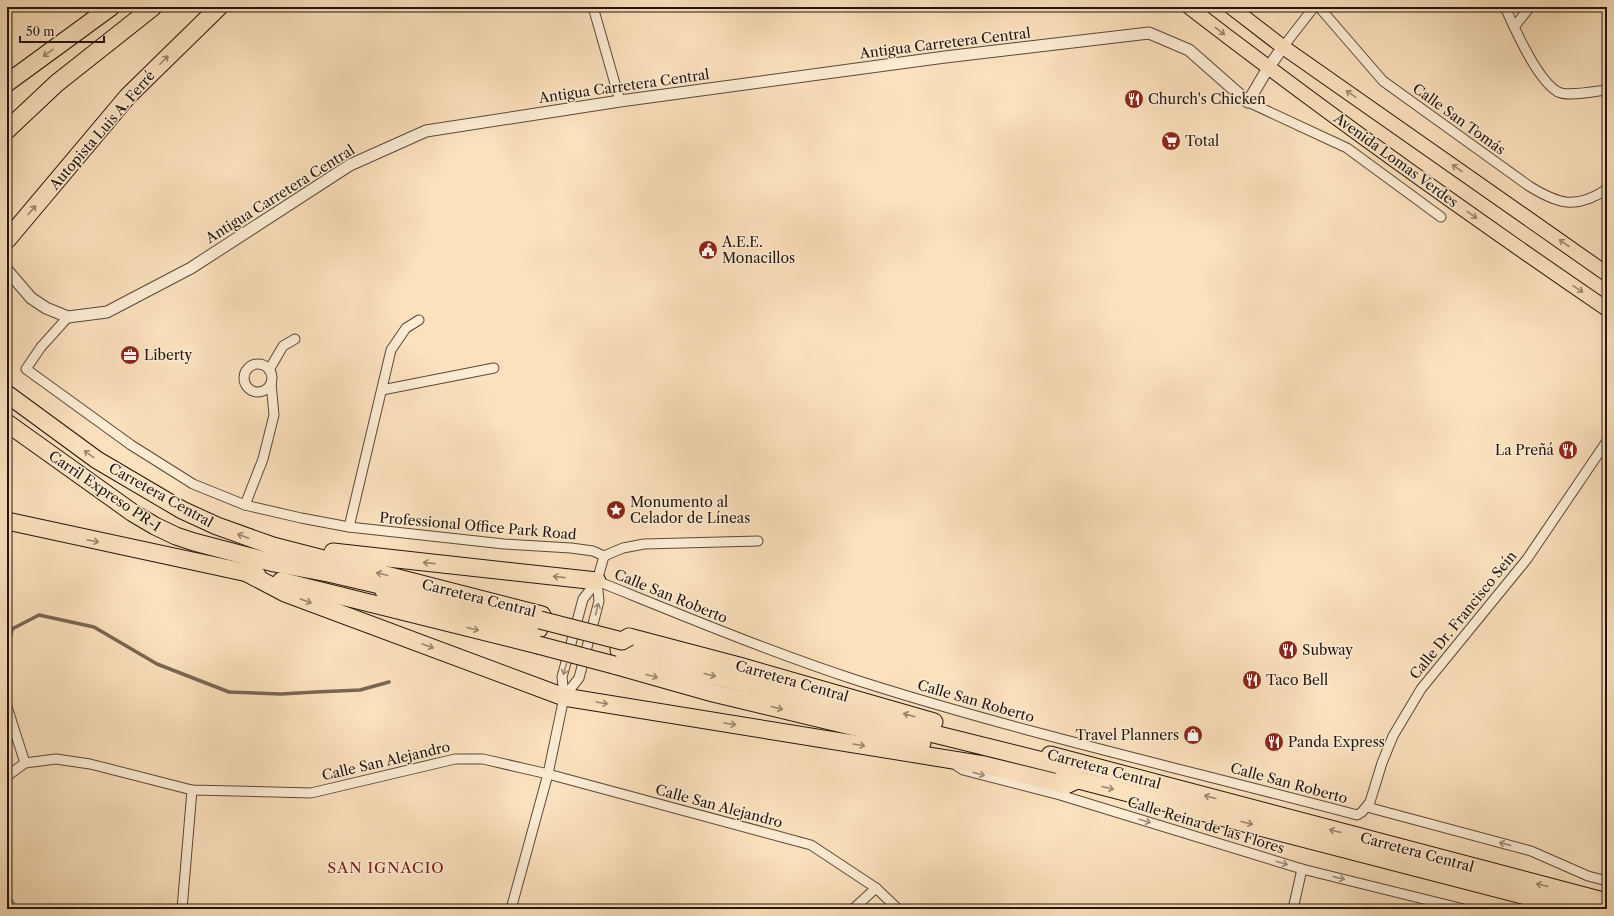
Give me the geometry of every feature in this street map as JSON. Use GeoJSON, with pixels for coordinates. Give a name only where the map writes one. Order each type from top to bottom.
{"type":"FeatureCollection","features":[{"type":"Feature","properties":{"kind":"highway"},"geometry":{"type":"LineString","coordinates":[[8,82],[112,7]]}},
{"type":"Feature","properties":{"kind":"highway"},"geometry":{"type":"LineString","coordinates":[[7,130],[57,83],[154,7]]}},
{"type":"Feature","properties":{"kind":"highway","name":"Autopista Luis A. Ferré"},"geometry":{"type":"LineString","coordinates":[[7,240],[128,96],[219,7]]}},
{"type":"Feature","properties":{"kind":"highway","name":"Carretera Central"},"geometry":{"type":"LineString","coordinates":[[7,394],[97,460],[182,510],[217,526],[272,546],[620,651],[713,693],[1077,780],[1576,909]]}},
{"type":"Feature","properties":{"kind":"highway","name":"Carril Expreso PR-1"},"geometry":{"type":"LineString","coordinates":[[7,423],[92,485],[154,526],[176,536],[274,563],[328,573],[540,627]]}},
{"type":"Feature","properties":{"kind":"highway","name":"Carretera Central"},"geometry":{"type":"LineString","coordinates":[[7,521],[55,533],[246,572],[540,627],[620,651],[747,668],[996,740],[1607,902]]}},
{"type":"Feature","properties":{"kind":"highway"},"geometry":{"type":"LineString","coordinates":[[7,531],[55,533]]}},
{"type":"Feature","properties":{"kind":"highway"},"geometry":{"type":"LineString","coordinates":[[272,546],[597,581]]}},
{"type":"Feature","properties":{"kind":"highway"},"geometry":{"type":"LineString","coordinates":[[246,572],[285,593],[564,697],[984,765],[1066,785],[1077,780]]}},
{"type":"Feature","properties":{"kind":"highway"},"geometry":{"type":"LineString","coordinates":[[1568,891],[1586,889],[1607,893]]}},
{"type":"Feature","properties":{"kind":"main road","name":"Avenida Lomas Verdes"},"geometry":{"type":"LineString","coordinates":[[1189,7],[1268,68],[1524,252],[1607,309]]}},
{"type":"Feature","properties":{"kind":"main road","name":"Avenida Lomas Verdes"},"geometry":{"type":"LineString","coordinates":[[1231,7],[1283,47],[1607,274]]}},
{"type":"Feature","properties":{"kind":"street"},"geometry":{"type":"LineString","coordinates":[[593,7],[620,101]]}},
{"type":"Feature","properties":{"kind":"street"},"geometry":{"type":"LineString","coordinates":[[1314,7],[1268,68],[1248,102],[1347,148],[1441,218]]}},
{"type":"Feature","properties":{"kind":"street","name":"Calle San Tomás"},"geometry":{"type":"LineString","coordinates":[[1319,7],[1383,81],[1528,186],[1545,196],[1564,203],[1582,201],[1596,197],[1607,189]]}},
{"type":"Feature","properties":{"kind":"street"},"geometry":{"type":"LineString","coordinates":[[1504,7],[1540,76],[1559,92],[1572,94],[1607,90]]}},
{"type":"Feature","properties":{"kind":"street"},"geometry":{"type":"LineString","coordinates":[[1514,27],[1530,7]]}},
{"type":"Feature","properties":{"kind":"street","name":"Antigua Carretera Central"},"geometry":{"type":"LineString","coordinates":[[7,270],[31,298],[46,308],[68,316],[107,312],[191,268],[350,165],[426,131],[620,101],[945,57],[1149,33],[1189,50],[1248,102]]}},
{"type":"Feature","properties":{"kind":"street","name":"Professional Office Park Road"},"geometry":{"type":"LineString","coordinates":[[68,316],[26,369],[131,445],[193,484],[245,505],[349,527],[504,544],[571,548],[593,551],[604,556]]}},
{"type":"Feature","properties":{"kind":"street"},"geometry":{"type":"LineString","coordinates":[[349,527],[391,350],[406,328],[419,320]]}},
{"type":"Feature","properties":{"kind":"street"},"geometry":{"type":"LineString","coordinates":[[269,370],[283,346],[295,339]]}},
{"type":"Feature","properties":{"kind":"street"},"geometry":{"type":"LineString","coordinates":[[245,505],[262,459],[274,415],[271,374],[269,370],[262,365],[253,365],[246,371],[244,380],[248,388],[257,392],[266,390],[271,382]]}},
{"type":"Feature","properties":{"kind":"street"},"geometry":{"type":"LineString","coordinates":[[382,390],[494,368]]}},
{"type":"Feature","properties":{"kind":"street","name":"Calle Dr. Francisco Seín"},"geometry":{"type":"LineString","coordinates":[[1367,807],[1393,736],[1421,689],[1527,559],[1607,441]]}},
{"type":"Feature","properties":{"kind":"street"},"geometry":{"type":"LineString","coordinates":[[604,556],[623,548],[644,544],[758,541]]}},
{"type":"Feature","properties":{"kind":"street","name":"Calle San Roberto"},"geometry":{"type":"LineString","coordinates":[[564,697],[578,678],[599,601],[597,581],[604,556]]}},
{"type":"Feature","properties":{"kind":"street","name":"Calle San Roberto"},"geometry":{"type":"LineString","coordinates":[[597,581],[737,638],[857,680],[922,700],[1014,727],[1357,815],[1367,807]]}},
{"type":"Feature","properties":{"kind":"street","name":"Calle San Roberto"},"geometry":{"type":"LineString","coordinates":[[511,909],[548,774],[564,697],[562,677],[583,599],[597,581]]}},
{"type":"Feature","properties":{"kind":"street"},"geometry":{"type":"LineString","coordinates":[[7,707],[25,763]]}},
{"type":"Feature","properties":{"kind":"street","name":"Calle San Alejandro"},"geometry":{"type":"LineString","coordinates":[[7,776],[25,763],[56,758],[90,764],[192,790],[311,793],[455,759],[483,759],[548,774],[811,845],[876,888],[898,909]]}},
{"type":"Feature","properties":{"kind":"street","name":"Calle Reina de las Flores"},"geometry":{"type":"LineString","coordinates":[[944,758],[963,770],[1060,795],[1302,869],[1464,909]]}},
{"type":"Feature","properties":{"kind":"street"},"geometry":{"type":"LineString","coordinates":[[182,909],[192,790]]}},
{"type":"Feature","properties":{"kind":"street"},"geometry":{"type":"LineString","coordinates":[[1367,807],[1531,851],[1588,876],[1607,881]]}},
{"type":"Feature","properties":{"kind":"street"},"geometry":{"type":"LineString","coordinates":[[1293,909],[1302,869]]}},
{"type":"Feature","properties":{"kind":"street"},"geometry":{"type":"LineString","coordinates":[[853,909],[876,888]]}},
{"type":"Feature","properties":{"kind":"street"},"geometry":{"type":"LineString","coordinates":[[7,901],[12,909]]}},
{"type":"Feature","properties":{"kind":"waterway"},"geometry":{"type":"LineString","coordinates":[[7,656],[12,629],[39,615],[94,627],[157,664],[229,692],[281,694],[360,690],[389,682]]}},
{"type":"Feature","properties":{"kind":"place","name":"Church's Chicken"},"geometry":{"type":"Point","coordinates":[1134,99]}},
{"type":"Feature","properties":{"kind":"place","name":"Total"},"geometry":{"type":"Point","coordinates":[1171,141]}},
{"type":"Feature","properties":{"kind":"place","name":"A.E.E. Monacillos"},"geometry":{"type":"Point","coordinates":[708,250]}},
{"type":"Feature","properties":{"kind":"place","name":"Liberty"},"geometry":{"type":"Point","coordinates":[130,355]}},
{"type":"Feature","properties":{"kind":"place","name":"La Preñá"},"geometry":{"type":"Point","coordinates":[1568,450]}},
{"type":"Feature","properties":{"kind":"place","name":"Monumento al Celador de Líneas"},"geometry":{"type":"Point","coordinates":[616,510]}},
{"type":"Feature","properties":{"kind":"place","name":"Subway"},"geometry":{"type":"Point","coordinates":[1288,650]}},
{"type":"Feature","properties":{"kind":"place","name":"Taco Bell"},"geometry":{"type":"Point","coordinates":[1252,680]}},
{"type":"Feature","properties":{"kind":"place","name":"Travel Planners"},"geometry":{"type":"Point","coordinates":[1193,735]}},
{"type":"Feature","properties":{"kind":"place","name":"Panda Express"},"geometry":{"type":"Point","coordinates":[1274,742]}},
{"type":"Feature","properties":{"kind":"district","name":"SAN IGNACIO"},"geometry":{"type":"Point","coordinates":[386,867]}}]}
